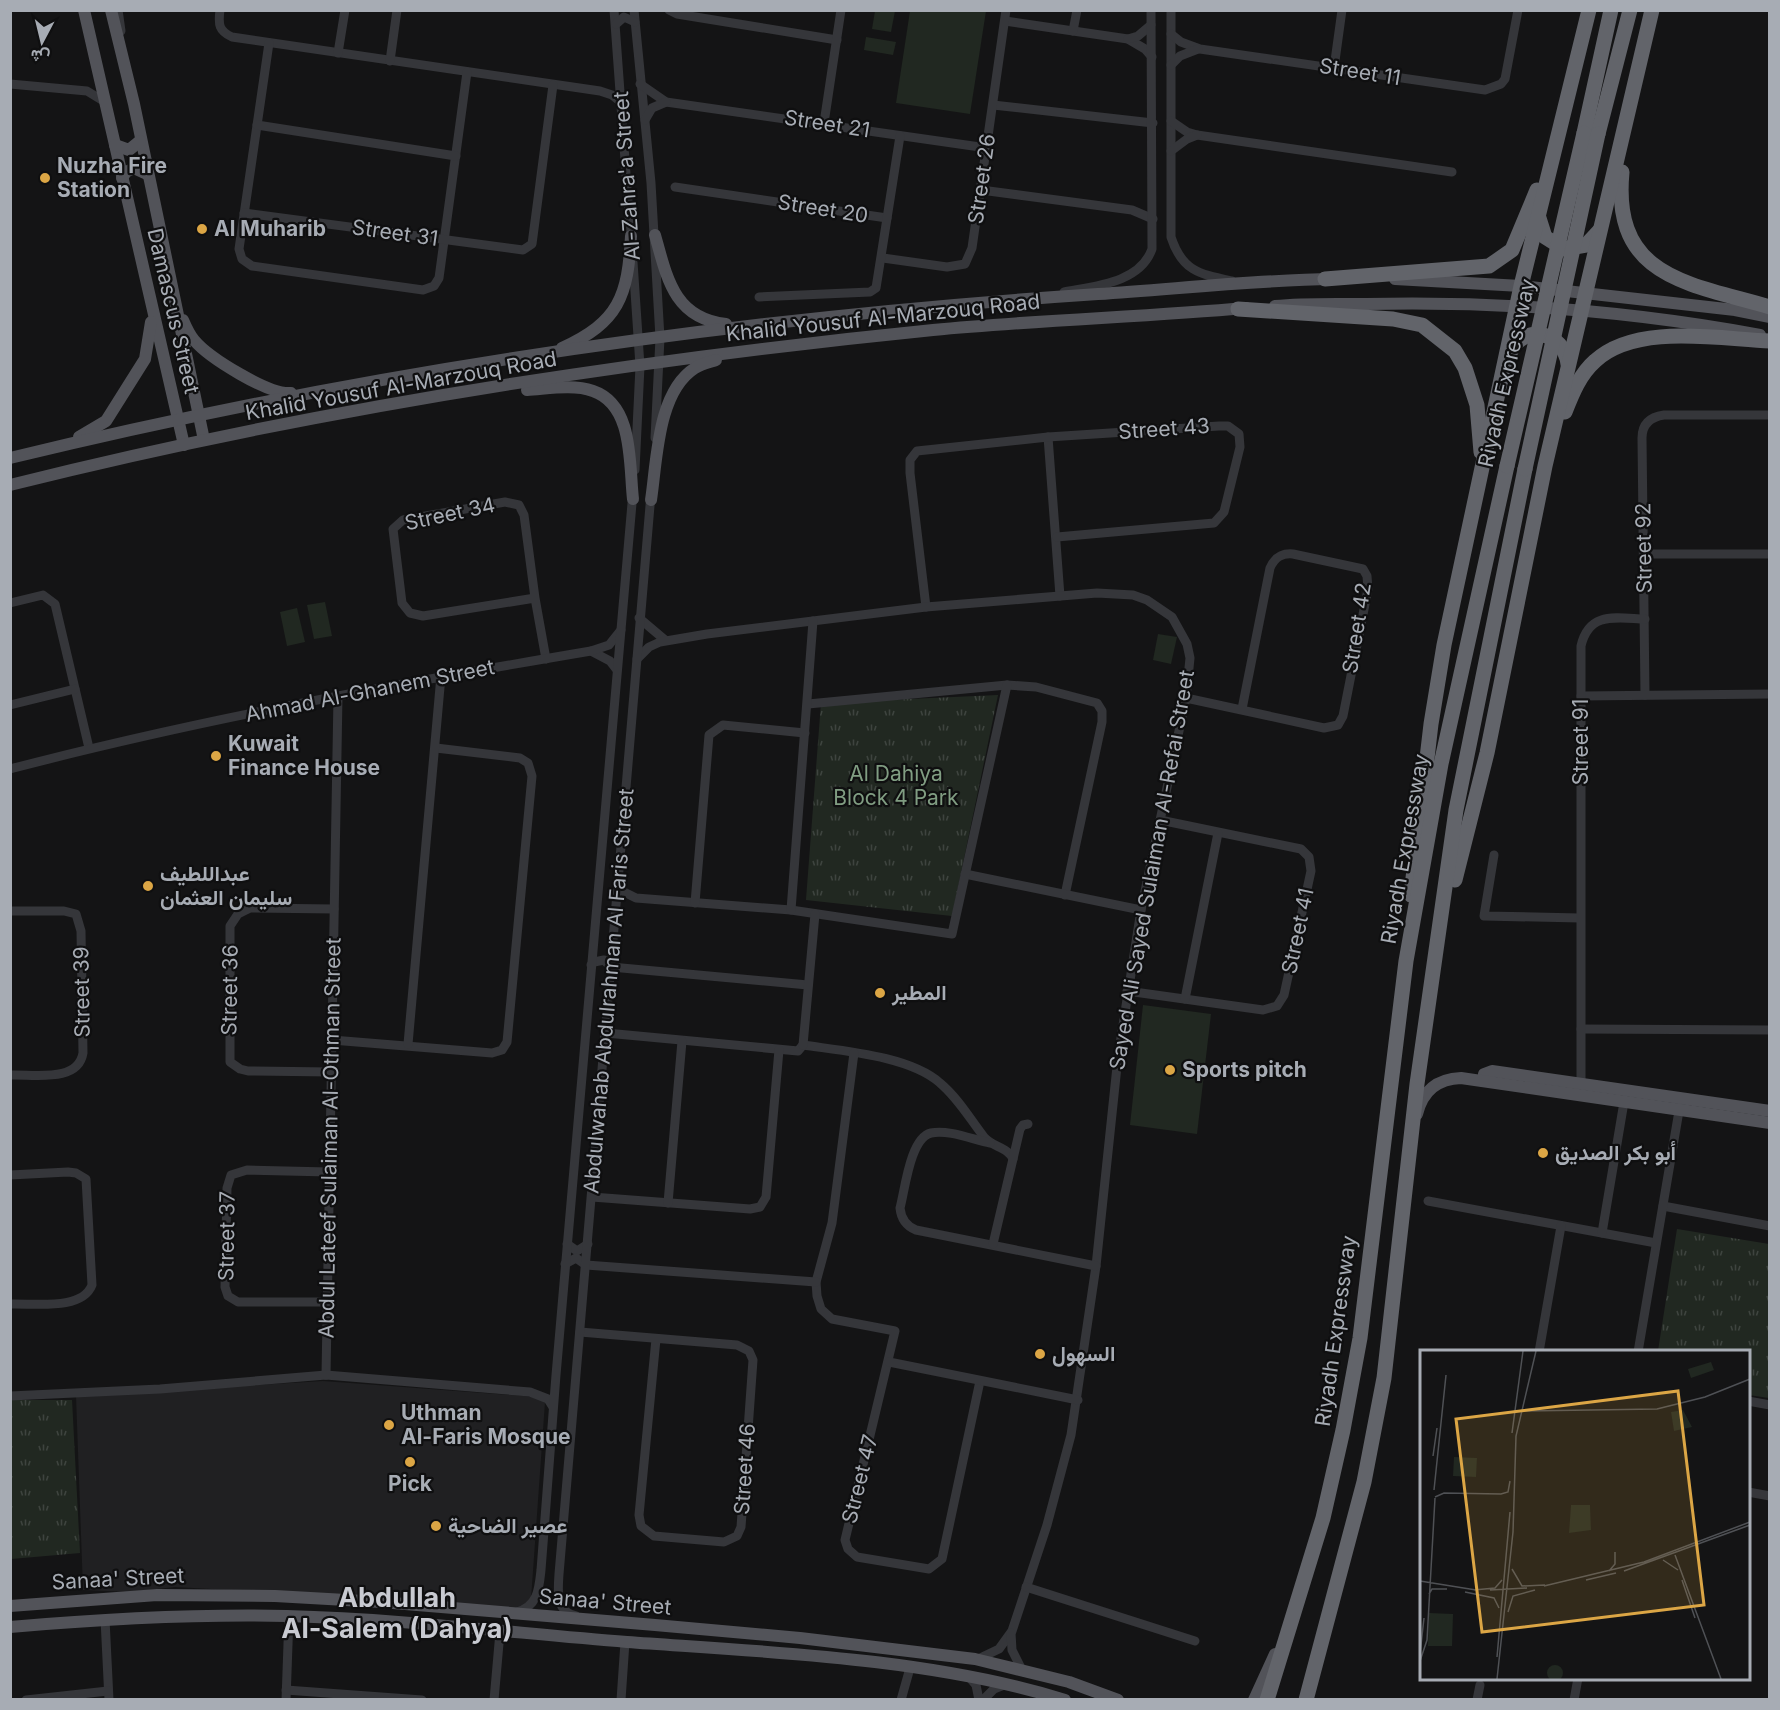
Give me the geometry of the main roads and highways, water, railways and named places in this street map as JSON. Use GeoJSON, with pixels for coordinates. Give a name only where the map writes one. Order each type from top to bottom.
{"type":"FeatureCollection","features":[{"type":"Feature","properties":{"kind":"highway"},"geometry":{"type":"LineString","coordinates":[[1406,961],[1413,871],[1436,690],[1444,645],[1508,358],[1521,286],[1588,10]]}},
{"type":"Feature","properties":{"kind":"highway","name":"Riyadh Expressway"},"geometry":{"type":"LineString","coordinates":[[1306,1700],[1365,1482],[1384,1378],[1423,1035],[1438,950],[1456,810],[1591,134],[1611,10]]}},
{"type":"Feature","properties":{"kind":"highway","name":"Riyadh Expressway"},"geometry":{"type":"LineString","coordinates":[[1268,1700],[1302,1590],[1343,1430],[1360,1338],[1406,961],[1442,764],[1507,466],[1591,134],[1630,10]]}},
{"type":"Feature","properties":{"kind":"highway"},"geometry":{"type":"LineString","coordinates":[[1438,950],[1487,753],[1545,466],[1652,10]]}},
{"type":"Feature","properties":{"kind":"highway"},"geometry":{"type":"LineString","coordinates":[[1628,118],[1620,190],[1621,215],[1636,249],[1649,262],[1669,274],[1770,307]]}},
{"type":"Feature","properties":{"kind":"highway"},"geometry":{"type":"LineString","coordinates":[[1325,279],[1475,268],[1489,266],[1503,259],[1512,250],[1520,234],[1558,134]]}},
{"type":"Feature","properties":{"kind":"highway"},"geometry":{"type":"LineString","coordinates":[[1539,215],[1540,227],[1545,237],[1564,249],[1586,245],[1600,229]]}},
{"type":"Feature","properties":{"kind":"highway"},"geometry":{"type":"LineString","coordinates":[[1238,309],[1393,319],[1422,325],[1455,351],[1465,368],[1477,405],[1483,471]]}},
{"type":"Feature","properties":{"kind":"highway"},"geometry":{"type":"LineString","coordinates":[[1508,358],[1513,346],[1523,337],[1542,334],[1560,342],[1567,354],[1568,367]]}},
{"type":"Feature","properties":{"kind":"highway"},"geometry":{"type":"LineString","coordinates":[[1545,466],[1581,377],[1596,360],[1615,348],[1634,340],[1659,336],[1770,339]]}},
{"type":"Feature","properties":{"kind":"main road","name":"Damascus Street"},"geometry":{"type":"LineString","coordinates":[[84,10],[184,445]]}},
{"type":"Feature","properties":{"kind":"main road","name":"Damascus Street"},"geometry":{"type":"LineString","coordinates":[[111,10],[134,104],[204,440]]}},
{"type":"Feature","properties":{"kind":"main road"},"geometry":{"type":"LineString","coordinates":[[115,145],[129,150],[140,141]]}},
{"type":"Feature","properties":{"kind":"main road"},"geometry":{"type":"LineString","coordinates":[[122,178],[126,172],[134,168],[147,174]]}},
{"type":"Feature","properties":{"kind":"main road"},"geometry":{"type":"LineString","coordinates":[[655,235],[676,296],[686,309],[713,322],[742,325]]}},
{"type":"Feature","properties":{"kind":"main road"},"geometry":{"type":"LineString","coordinates":[[547,354],[581,339],[606,321],[623,296],[629,270],[631,236]]}},
{"type":"Feature","properties":{"kind":"main road","name":"Khalid Yousuf Al-Marzouq Road"},"geometry":{"type":"LineString","coordinates":[[10,458],[178,420],[328,390],[547,354],[742,325],[1021,299],[1325,279],[1386,279],[1521,286],[1735,310],[1770,317]]}},
{"type":"Feature","properties":{"kind":"main road","name":"Khalid Yousuf Al-Marzouq Road"},"geometry":{"type":"LineString","coordinates":[[10,485],[204,440],[436,397],[736,352],[934,330],[1285,305],[1426,303],[1517,306],[1582,312],[1714,326],[1770,339]]}},
{"type":"Feature","properties":{"kind":"main road"},"geometry":{"type":"LineString","coordinates":[[176,304],[191,336],[199,345],[265,388],[284,394],[328,390]]}},
{"type":"Feature","properties":{"kind":"main road"},"geometry":{"type":"LineString","coordinates":[[59,447],[98,428],[109,417],[147,356],[152,309]]}},
{"type":"Feature","properties":{"kind":"main road"},"geometry":{"type":"LineString","coordinates":[[651,500],[665,408],[676,387],[694,368],[736,352]]}},
{"type":"Feature","properties":{"kind":"main road"},"geometry":{"type":"LineString","coordinates":[[436,397],[563,388],[592,390],[610,400],[627,433],[633,499]]}},
{"type":"Feature","properties":{"kind":"main road"},"geometry":{"type":"LineString","coordinates":[[1483,1081],[1484,1074],[1492,1071],[1581,1083],[1770,1123]]}},
{"type":"Feature","properties":{"kind":"main road"},"geometry":{"type":"LineString","coordinates":[[1409,1163],[1418,1110],[1434,1084],[1446,1078],[1483,1081],[1624,1102],[1680,1104],[1770,1112]]}},
{"type":"Feature","properties":{"kind":"main road"},"geometry":{"type":"LineString","coordinates":[[1254,1700],[1302,1590]]}},
{"type":"Feature","properties":{"kind":"main road","name":"Sanaa' Street"},"geometry":{"type":"LineString","coordinates":[[10,1606],[183,1594],[381,1602],[745,1633],[975,1659],[1022,1670],[1118,1700]]}},
{"type":"Feature","properties":{"kind":"main road"},"geometry":{"type":"LineString","coordinates":[[381,1602],[387,1610],[381,1620]]}},
{"type":"Feature","properties":{"kind":"main road"},"geometry":{"type":"LineString","coordinates":[[410,1623],[404,1613],[413,1605]]}},
{"type":"Feature","properties":{"kind":"main road","name":"Sanaa' Street"},"geometry":{"type":"LineString","coordinates":[[10,1627],[105,1619],[202,1615],[381,1620],[500,1632],[744,1650],[910,1668],[969,1677],[1065,1700]]}},
{"type":"Feature","properties":{"kind":"main road"},"geometry":{"type":"LineString","coordinates":[[718,1631],[725,1639],[718,1648]]}},
{"type":"Feature","properties":{"kind":"main road"},"geometry":{"type":"LineString","coordinates":[[744,1650],[739,1642],[745,1633]]}},
{"type":"Feature","properties":{"kind":"place","name":"Nuzha Fire Station"},"geometry":{"type":"Point","coordinates":[45,178]}},
{"type":"Feature","properties":{"kind":"place","name":"Al Muharib"},"geometry":{"type":"Point","coordinates":[202,229]}},
{"type":"Feature","properties":{"kind":"place","name":"Kuwait Finance House"},"geometry":{"type":"Point","coordinates":[216,756]}},
{"type":"Feature","properties":{"kind":"place","name":"عبداللطيف سليمان العثمان"},"geometry":{"type":"Point","coordinates":[148,886]}},
{"type":"Feature","properties":{"kind":"place","name":"المطير"},"geometry":{"type":"Point","coordinates":[880,993]}},
{"type":"Feature","properties":{"kind":"place","name":"Sports pitch"},"geometry":{"type":"Point","coordinates":[1170,1070]}},
{"type":"Feature","properties":{"kind":"place","name":"أبو بكر الصديق"},"geometry":{"type":"Point","coordinates":[1543,1153]}},
{"type":"Feature","properties":{"kind":"place","name":"السهول"},"geometry":{"type":"Point","coordinates":[1040,1354]}},
{"type":"Feature","properties":{"kind":"place","name":"Uthman Al-Faris Mosque"},"geometry":{"type":"Point","coordinates":[389,1425]}},
{"type":"Feature","properties":{"kind":"place","name":"Pick"},"geometry":{"type":"Point","coordinates":[410,1462]}},
{"type":"Feature","properties":{"kind":"place","name":"عصير الضاحية"},"geometry":{"type":"Point","coordinates":[436,1526]}},
{"type":"Feature","properties":{"kind":"district","name":"Abdullah Al-Salem (Dahya)"},"geometry":{"type":"Point","coordinates":[397,1614]}},
{"type":"Feature","properties":{"kind":"park label","name":"Al Dahiya Block 4 Park"},"geometry":{"type":"Point","coordinates":[896,786]}}]}
